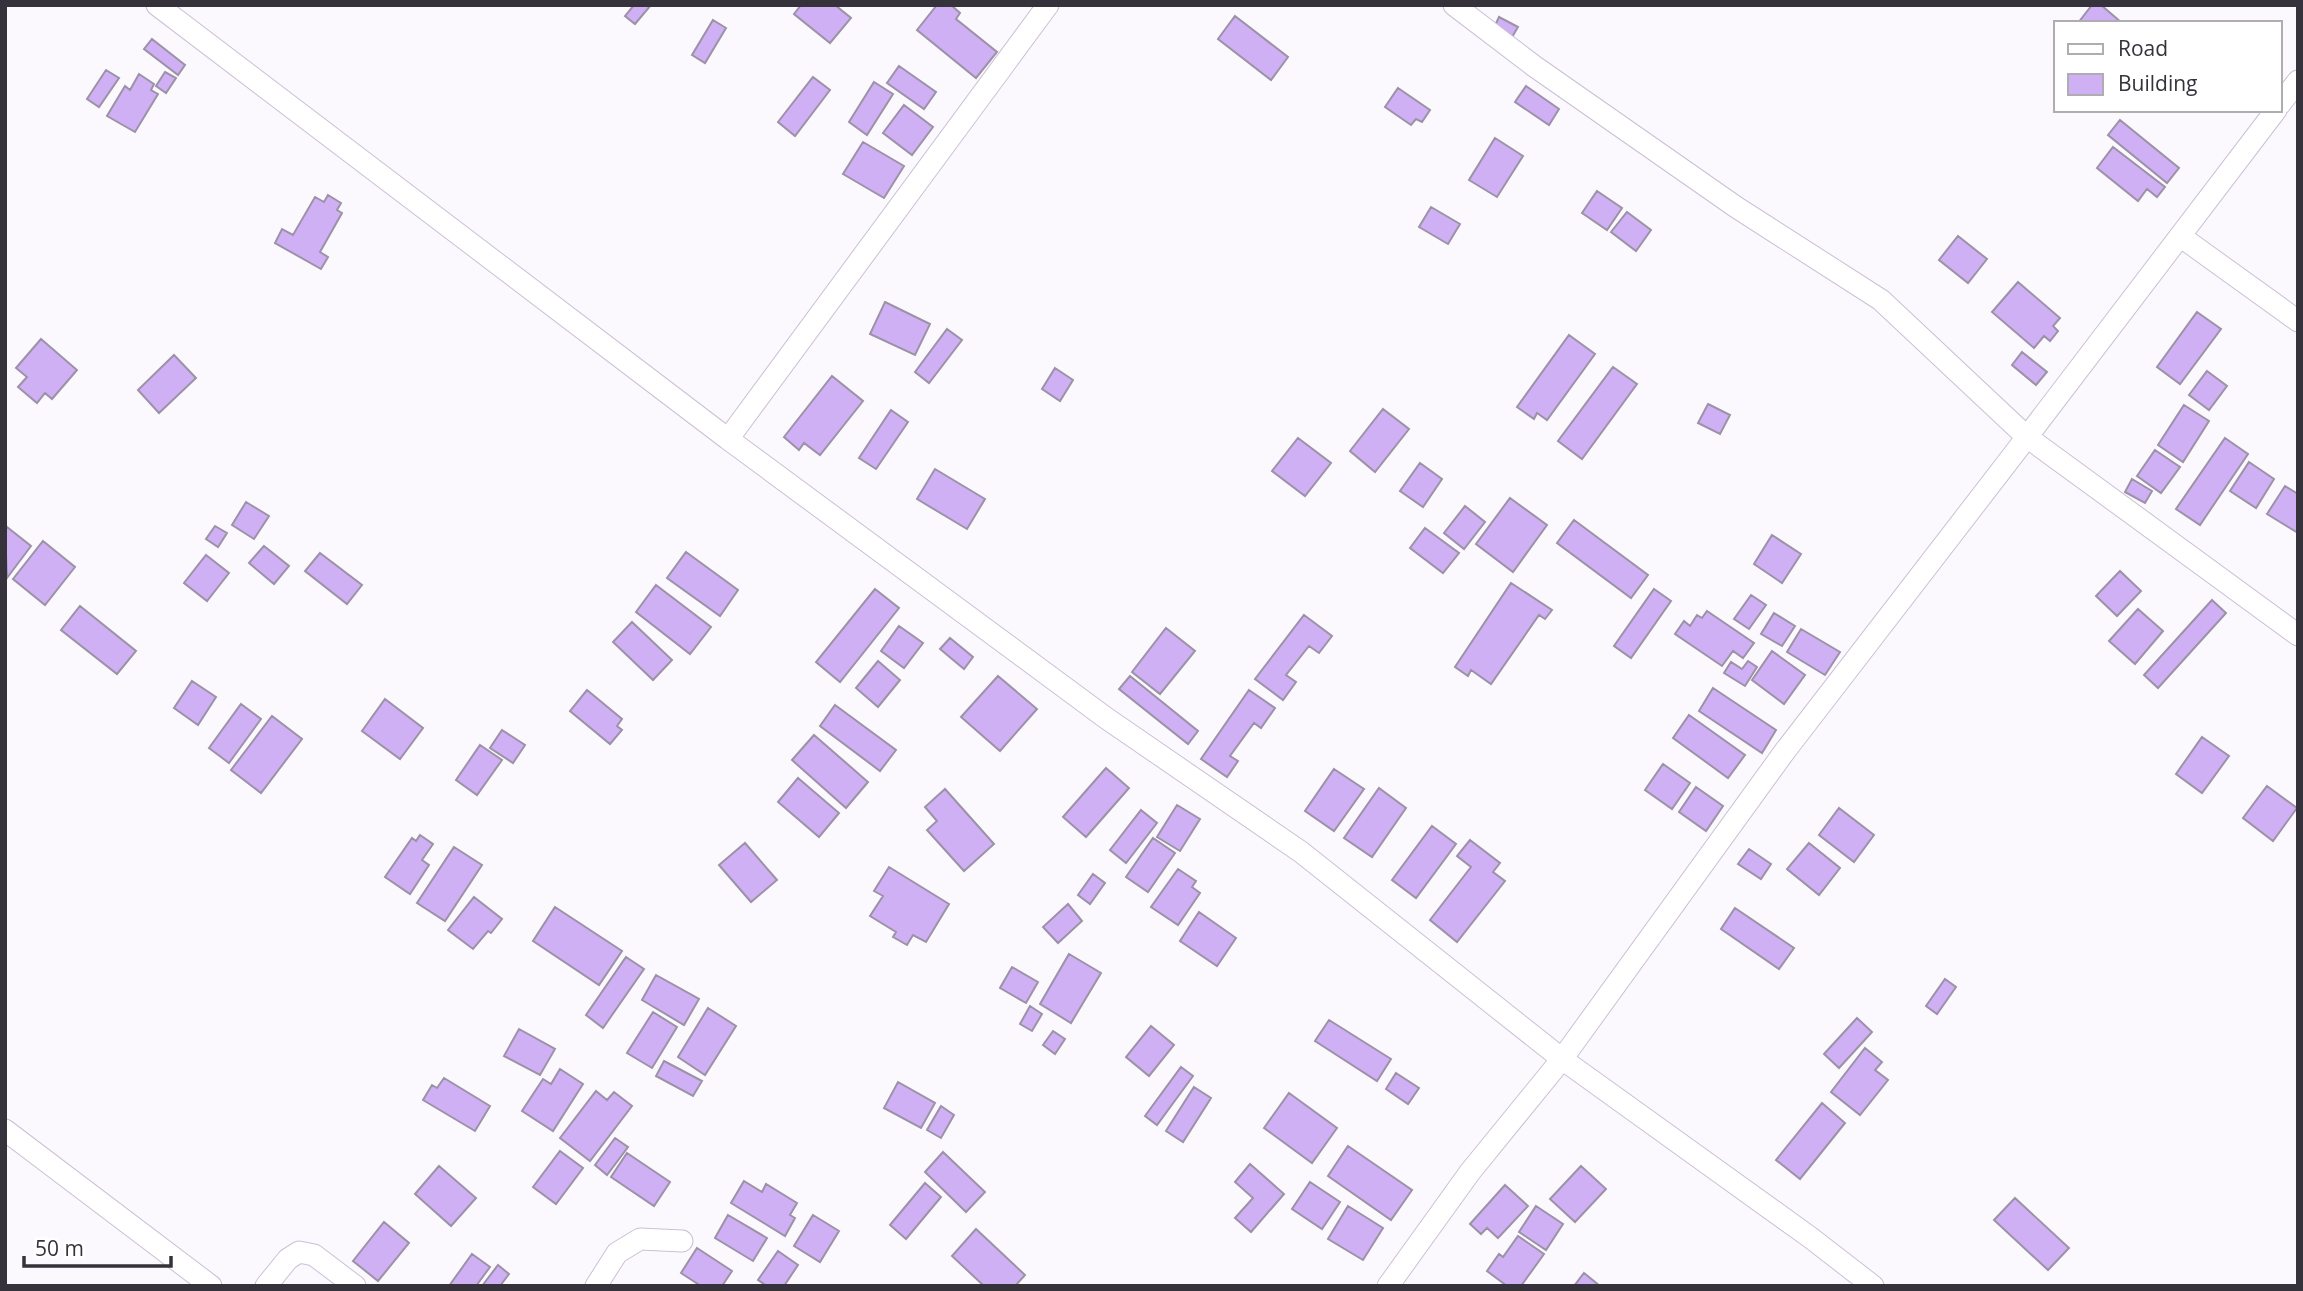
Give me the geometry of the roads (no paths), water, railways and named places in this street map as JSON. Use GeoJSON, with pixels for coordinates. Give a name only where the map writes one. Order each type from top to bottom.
{"type":"FeatureCollection","features":[{"type":"Feature","properties":{"kind":"street"},"geometry":{"type":"LineString","coordinates":[[157,5],[728,439],[1106,718],[1301,852],[1562,1059],[1811,1238],[1873,1286]]}},
{"type":"Feature","properties":{"kind":"street"},"geometry":{"type":"LineString","coordinates":[[728,439],[1048,5]]}},
{"type":"Feature","properties":{"kind":"street"},"geometry":{"type":"LineString","coordinates":[[1454,5],[1534,66],[1736,207],[1881,300],[2027,438],[2298,635]]}},
{"type":"Feature","properties":{"kind":"street"},"geometry":{"type":"LineString","coordinates":[[2282,101],[2298,81]]}},
{"type":"Feature","properties":{"kind":"street"},"geometry":{"type":"LineString","coordinates":[[1388,1286],[1470,1172],[1562,1059],[1785,751],[2274,112]]}},
{"type":"Feature","properties":{"kind":"street"},"geometry":{"type":"LineString","coordinates":[[2180,236],[2298,321]]}},
{"type":"Feature","properties":{"kind":"street"},"geometry":{"type":"LineString","coordinates":[[5,1130],[211,1286]]}},
{"type":"Feature","properties":{"kind":"street"},"geometry":{"type":"LineString","coordinates":[[596,1286],[617,1253],[640,1239],[682,1241]]}},
{"type":"Feature","properties":{"kind":"street"},"geometry":{"type":"LineString","coordinates":[[266,1286],[288,1259],[299,1252],[313,1255],[355,1286]]}}]}
